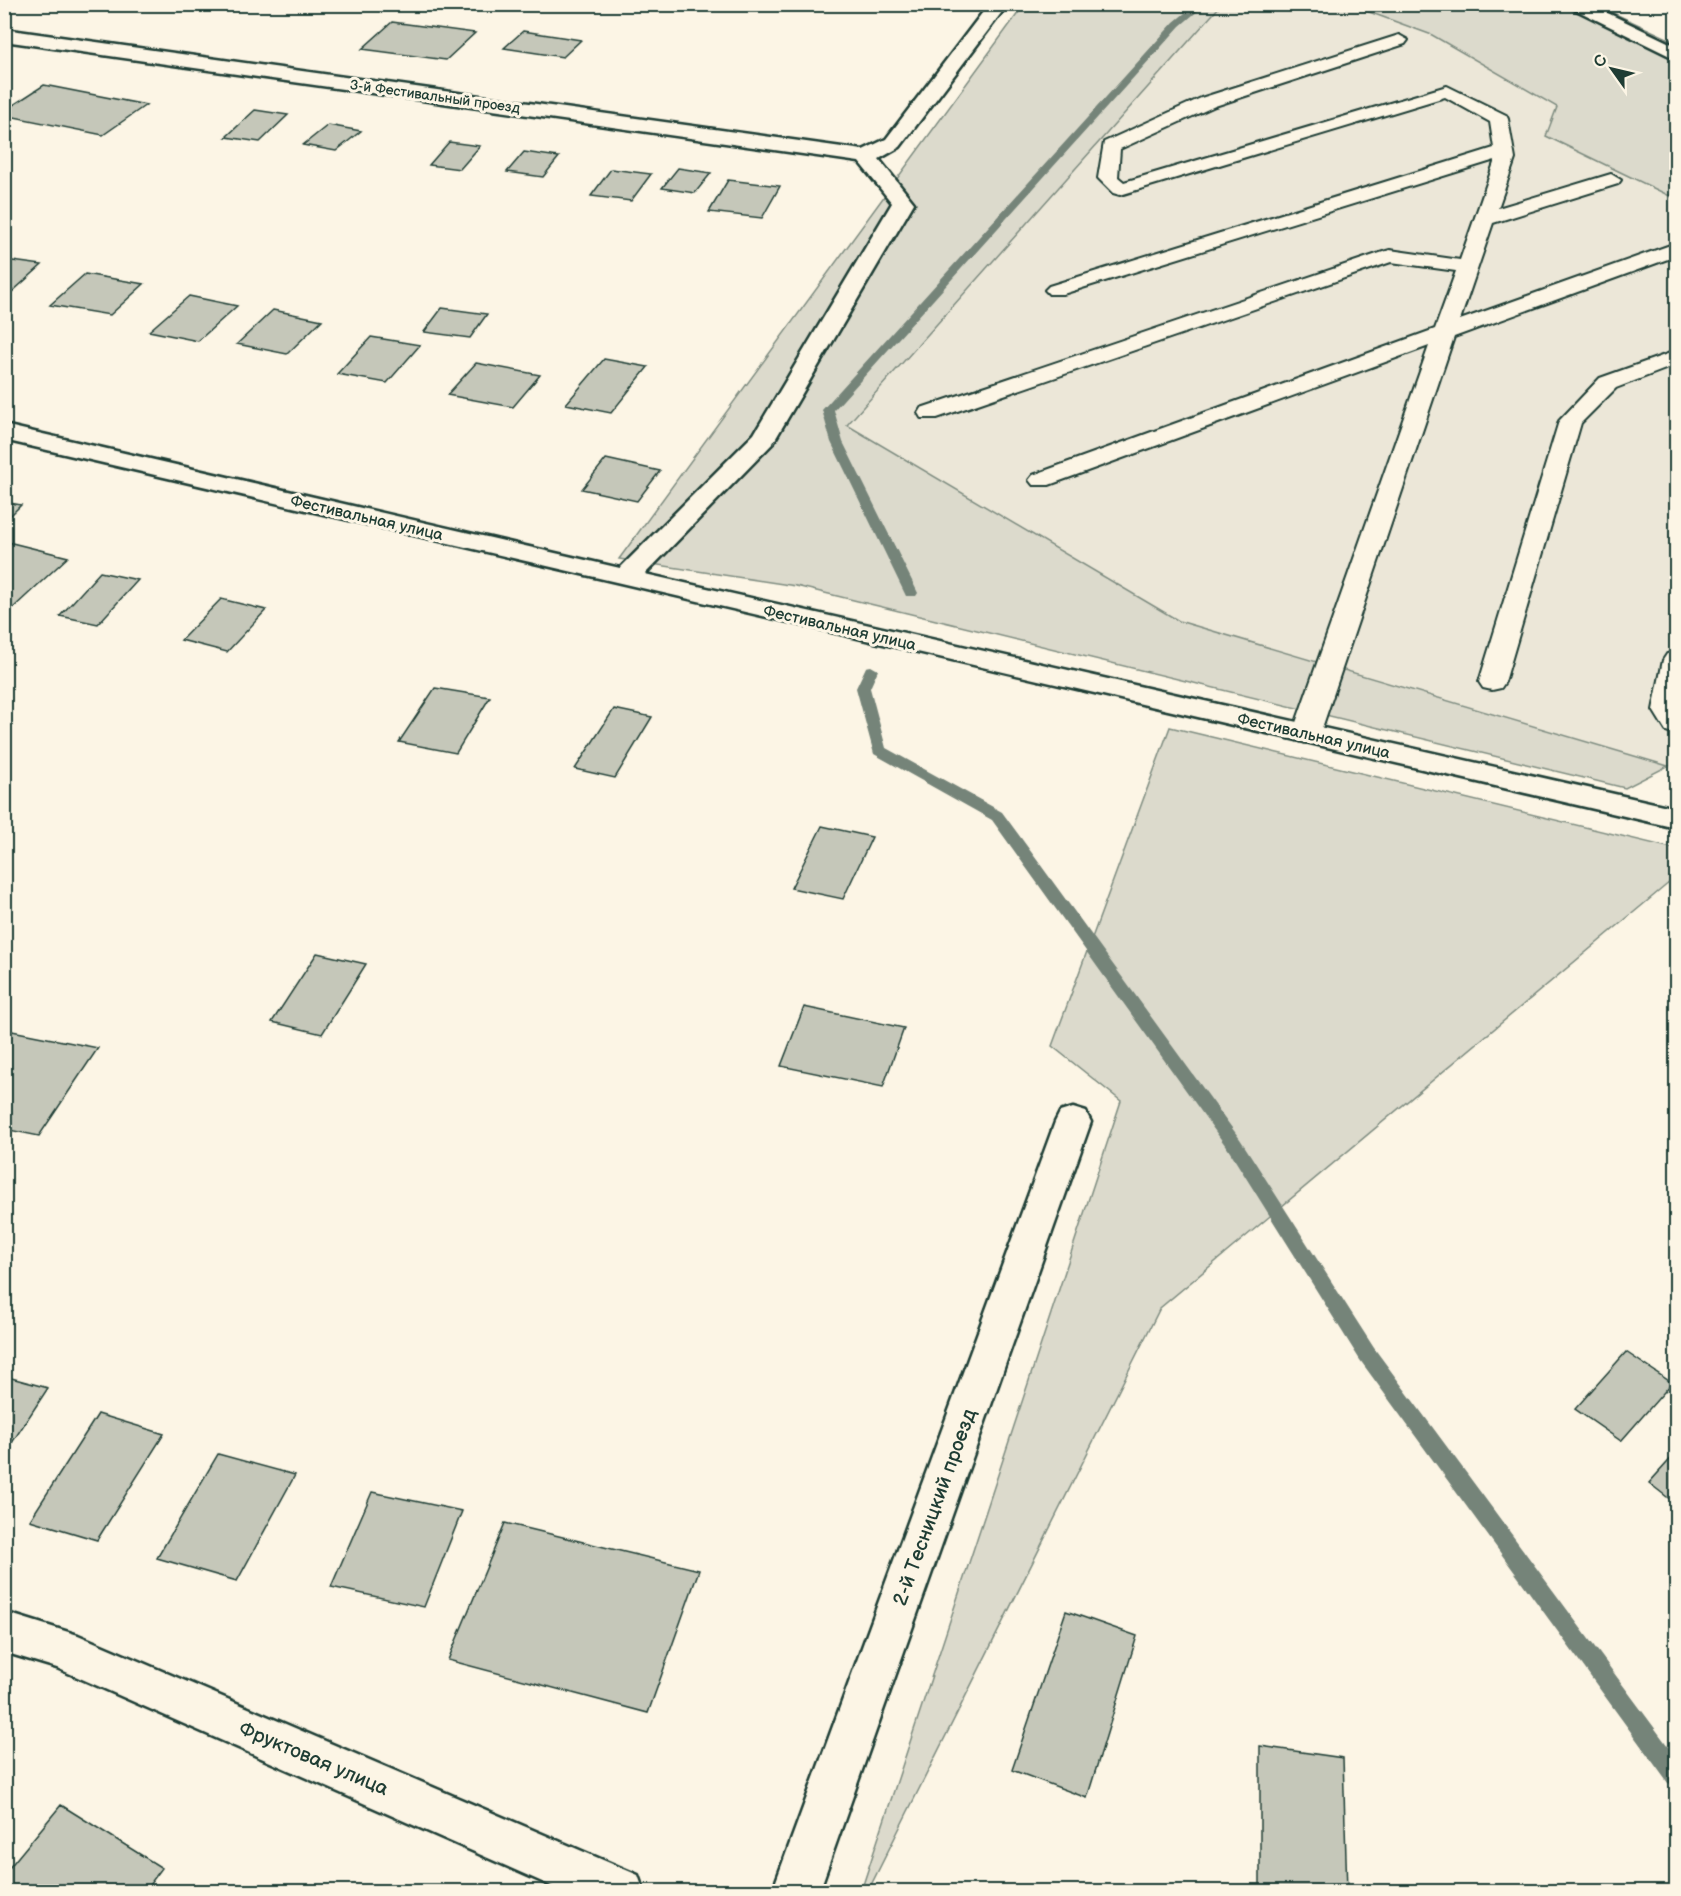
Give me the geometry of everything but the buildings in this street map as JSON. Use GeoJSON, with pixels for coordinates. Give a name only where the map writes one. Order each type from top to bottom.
{"type":"FeatureCollection","features":[{"type":"Feature","properties":{"kind":"street"},"geometry":{"type":"LineString","coordinates":[[626,578],[764,438],[903,204],[866,157],[893,143],[999,4]]}},
{"type":"Feature","properties":{"kind":"street"},"geometry":{"type":"LineString","coordinates":[[1573,4],[1677,53]]}},
{"type":"Feature","properties":{"kind":"street","name":"3-й Фестивальный проезд"},"geometry":{"type":"LineString","coordinates":[[4,35],[866,157]]}},
{"type":"Feature","properties":{"kind":"street","name":"Фестивальная улица"},"geometry":{"type":"LineString","coordinates":[[4,432],[626,578],[1677,818]]}},
{"type":"Feature","properties":{"kind":"street","name":"2-й Тесницкий проезд"},"geometry":{"type":"LineString","coordinates":[[795,1892],[1073,1122]]}},
{"type":"Feature","properties":{"kind":"street","name":"Фруктовая улица"},"geometry":{"type":"LineString","coordinates":[[4,1632],[63,1649],[621,1892]]}},
{"type":"Feature","properties":{"kind":"lane"},"geometry":{"type":"LineString","coordinates":[[1306,734],[1505,159],[1499,118],[1447,91],[1120,189],[1108,178],[1111,146],[1208,102],[1399,40]]}},
{"type":"Feature","properties":{"kind":"lane"},"geometry":{"type":"LineString","coordinates":[[1056,290],[1504,151]]}},
{"type":"Feature","properties":{"kind":"lane"},"geometry":{"type":"LineString","coordinates":[[1484,219],[1611,180]]}},
{"type":"Feature","properties":{"kind":"lane"},"geometry":{"type":"LineString","coordinates":[[1041,480],[1677,249]]}},
{"type":"Feature","properties":{"kind":"lane"},"geometry":{"type":"LineString","coordinates":[[929,413],[1390,256],[1468,267]]}},
{"type":"Feature","properties":{"kind":"lane"},"geometry":{"type":"LineString","coordinates":[[1492,682],[1570,421],[1608,383],[1677,358]]}},
{"type":"Feature","properties":{"kind":"lane"},"geometry":{"type":"LineString","coordinates":[[1677,660],[1666,710],[1677,725]]}},
{"type":"Feature","properties":{"kind":"shaded area"},"geometry":{"type":"Polygon","coordinates":[[[1024,5],[1221,5],[847,425],[1179,621],[1668,766],[1625,788],[796,586],[619,559],[1024,5]]]}},
{"type":"Feature","properties":{"kind":"shaded area"},"geometry":{"type":"Polygon","coordinates":[[[1221,5],[1350,5],[1432,35],[1557,107],[1547,137],[1676,199],[1676,768],[1179,621],[847,425],[1221,5]]]}},
{"type":"Feature","properties":{"kind":"shaded area"},"geometry":{"type":"Polygon","coordinates":[[[1350,5],[1596,5],[1676,42],[1676,199],[1546,136],[1557,107],[1432,35],[1350,5]]]}},
{"type":"Feature","properties":{"kind":"shaded area"},"geometry":{"type":"Polygon","coordinates":[[[1170,727],[1676,849],[1676,877],[1160,1308],[868,1891],[861,1891],[1121,1101],[1052,1046],[1170,727]]]}},
{"type":"Feature","properties":{"kind":"waterway"},"geometry":{"type":"LineString","coordinates":[[911,593],[837,442],[828,410],[1177,24],[1202,4]]}},
{"type":"Feature","properties":{"kind":"waterway"},"geometry":{"type":"LineString","coordinates":[[871,670],[863,688],[879,751],[997,816],[1234,1144],[1367,1354],[1676,1775]]}}]}
